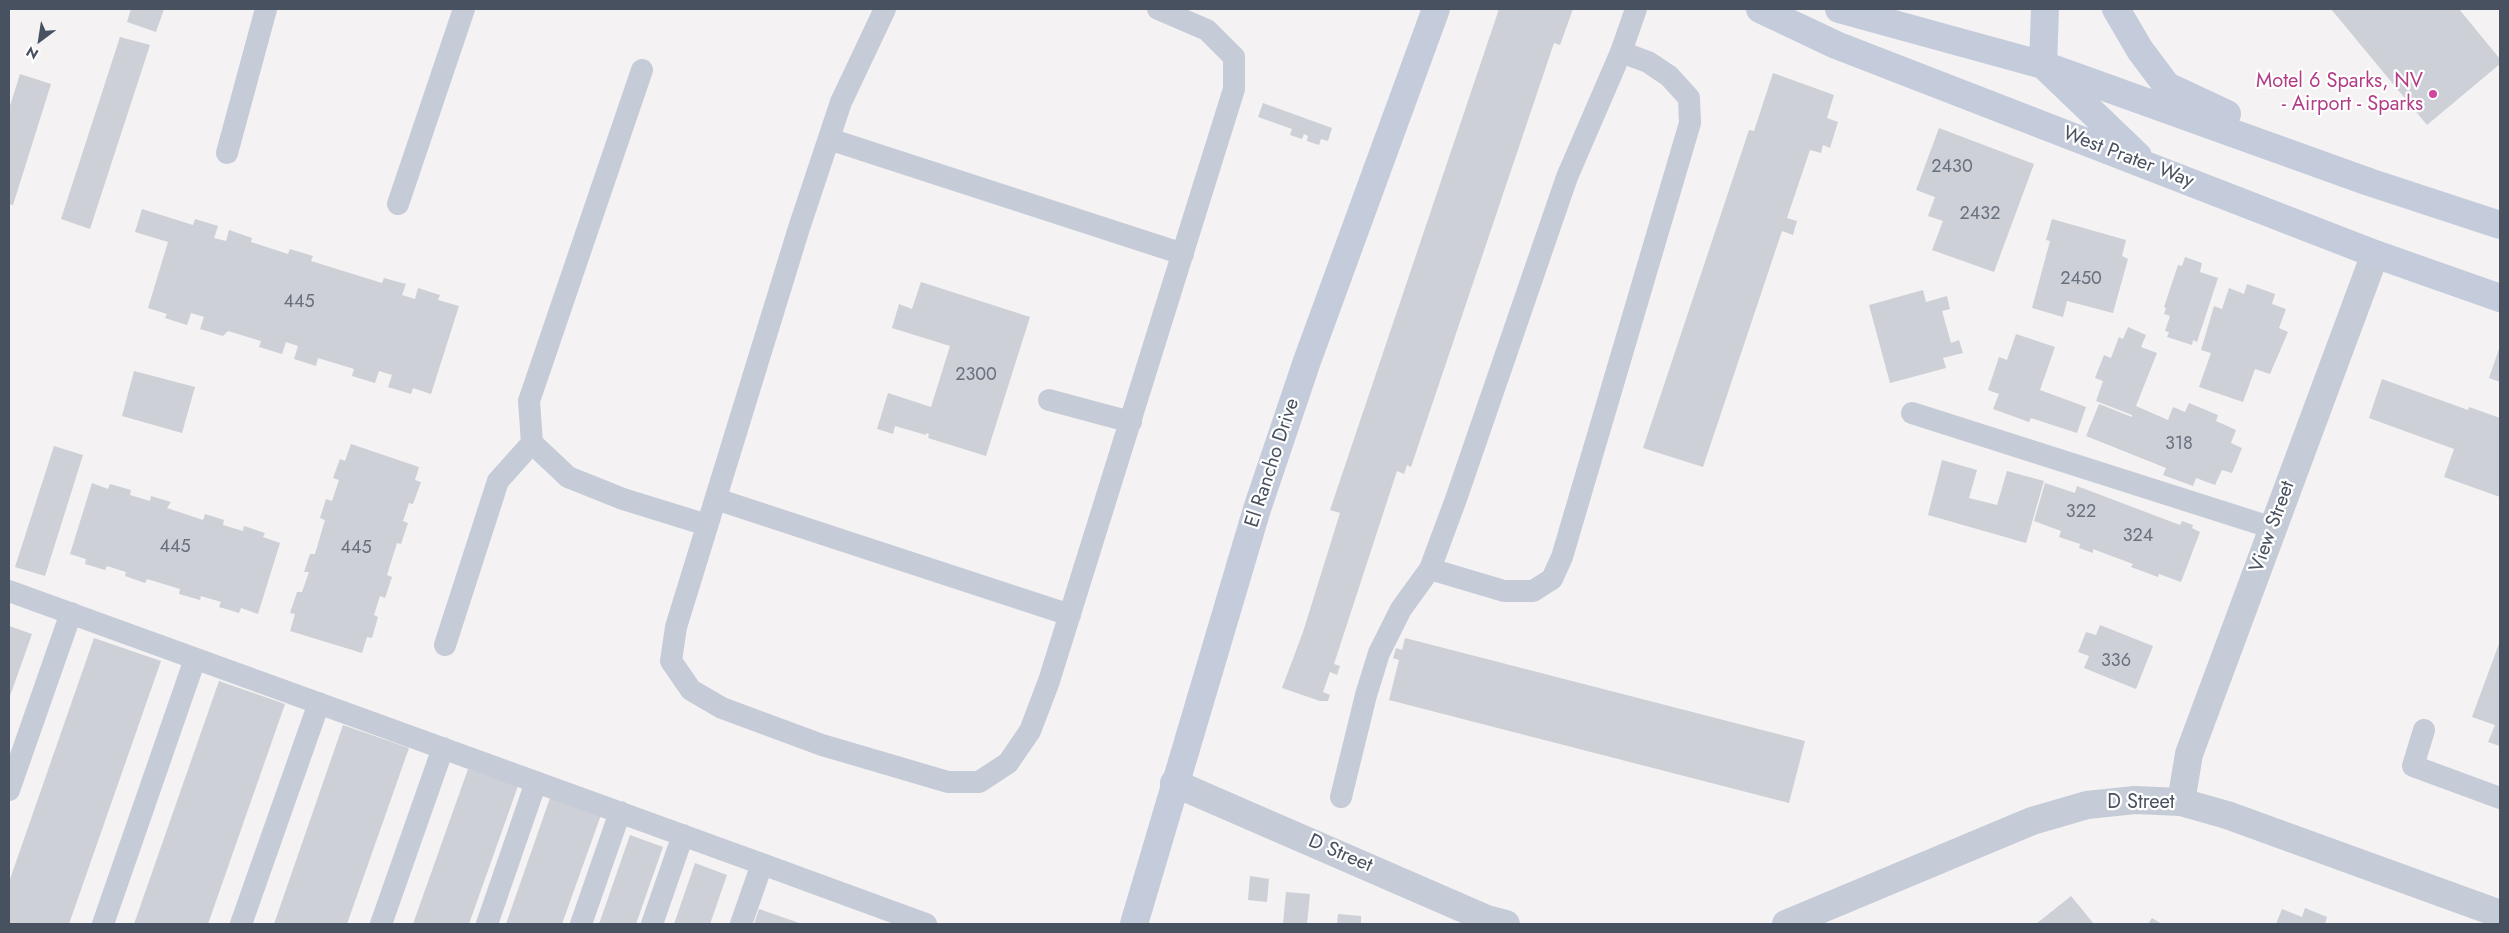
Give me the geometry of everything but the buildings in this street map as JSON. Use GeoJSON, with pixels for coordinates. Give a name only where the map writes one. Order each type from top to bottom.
{"type":"FeatureCollection","features":[{"type":"Feature","properties":{"kind":"main road","name":"El Rancho Drive"},"geometry":{"type":"LineString","coordinates":[[1134,924],[1174,783],[1254,518],[1300,380],[1436,9]]}},
{"type":"Feature","properties":{"kind":"main road","name":"West Prater Way"},"geometry":{"type":"LineString","coordinates":[[1760,9],[1836,45],[2375,254],[2500,298]]}},
{"type":"Feature","properties":{"kind":"main road"},"geometry":{"type":"LineString","coordinates":[[1840,9],[2043,65],[2369,182],[2500,225]]}},
{"type":"Feature","properties":{"kind":"main road"},"geometry":{"type":"LineString","coordinates":[[2045,9],[2043,65],[2148,166]]}},
{"type":"Feature","properties":{"kind":"main road"},"geometry":{"type":"LineString","coordinates":[[2116,9],[2140,50],[2167,86],[2224,113],[2303,140],[2369,182]]}},
{"type":"Feature","properties":{"kind":"street","name":"View Street"},"geometry":{"type":"LineString","coordinates":[[2181,802],[2189,754],[2375,254]]}},
{"type":"Feature","properties":{"kind":"street","name":"D Street"},"geometry":{"type":"LineString","coordinates":[[1174,783],[1487,919],[1506,924]]}},
{"type":"Feature","properties":{"kind":"street","name":"D Street"},"geometry":{"type":"LineString","coordinates":[[1786,924],[2032,821],[2087,805],[2136,800],[2181,802],[2227,815],[2500,914]]}},
{"type":"Feature","properties":{"kind":"lane"},"geometry":{"type":"LineString","coordinates":[[227,153],[266,9]]}},
{"type":"Feature","properties":{"kind":"lane"},"geometry":{"type":"LineString","coordinates":[[398,204],[464,9]]}},
{"type":"Feature","properties":{"kind":"lane"},"geometry":{"type":"LineString","coordinates":[[885,9],[841,102],[707,525],[676,627],[671,661],[691,690],[722,708],[822,745],[948,782],[979,782],[1008,763],[1030,731],[1050,681],[1234,89],[1234,57],[1207,30],[1158,9]]}},
{"type":"Feature","properties":{"kind":"lane"},"geometry":{"type":"LineString","coordinates":[[1341,798],[1366,695],[1379,652],[1402,608],[1430,569],[1460,490],[1567,177],[1621,52],[1636,9]]}},
{"type":"Feature","properties":{"kind":"lane"},"geometry":{"type":"LineString","coordinates":[[1430,569],[1504,591],[1533,591],[1552,579],[1562,557],[1690,123],[1689,98],[1670,76],[1648,62],[1621,52]]}},
{"type":"Feature","properties":{"kind":"lane"},"geometry":{"type":"LineString","coordinates":[[642,70],[529,401],[532,443],[568,477],[623,499],[707,525]]}},
{"type":"Feature","properties":{"kind":"lane"},"geometry":{"type":"LineString","coordinates":[[829,139],[1183,254]]}},
{"type":"Feature","properties":{"kind":"lane"},"geometry":{"type":"LineString","coordinates":[[1049,400],[1131,422]]}},
{"type":"Feature","properties":{"kind":"lane"},"geometry":{"type":"LineString","coordinates":[[1912,413],[2273,528]]}},
{"type":"Feature","properties":{"kind":"lane"},"geometry":{"type":"LineString","coordinates":[[445,645],[498,481],[532,443]]}},
{"type":"Feature","properties":{"kind":"lane"},"geometry":{"type":"LineString","coordinates":[[716,498],[1070,615]]}},
{"type":"Feature","properties":{"kind":"lane"},"geometry":{"type":"LineString","coordinates":[[9,591],[926,924]]}},
{"type":"Feature","properties":{"kind":"lane"},"geometry":{"type":"LineString","coordinates":[[9,790],[71,613]]}},
{"type":"Feature","properties":{"kind":"lane"},"geometry":{"type":"LineString","coordinates":[[103,924],[195,658]]}},
{"type":"Feature","properties":{"kind":"lane"},"geometry":{"type":"LineString","coordinates":[[241,924],[319,703]]}},
{"type":"Feature","properties":{"kind":"lane"},"geometry":{"type":"LineString","coordinates":[[2424,730],[2413,766],[2500,798]]}},
{"type":"Feature","properties":{"kind":"lane"},"geometry":{"type":"LineString","coordinates":[[381,924],[443,748]]}},
{"type":"Feature","properties":{"kind":"lane"},"geometry":{"type":"LineString","coordinates":[[487,924],[536,782]]}},
{"type":"Feature","properties":{"kind":"lane"},"geometry":{"type":"LineString","coordinates":[[581,924],[620,812]]}},
{"type":"Feature","properties":{"kind":"lane"},"geometry":{"type":"LineString","coordinates":[[652,924],[683,835]]}},
{"type":"Feature","properties":{"kind":"lane"},"geometry":{"type":"LineString","coordinates":[[741,924],[762,864]]}},
{"type":"Feature","properties":{"kind":"place","name":"Motel 6 Sparks, NV - Airport - Sparks"},"geometry":{"type":"Point","coordinates":[2433,94]}}]}
